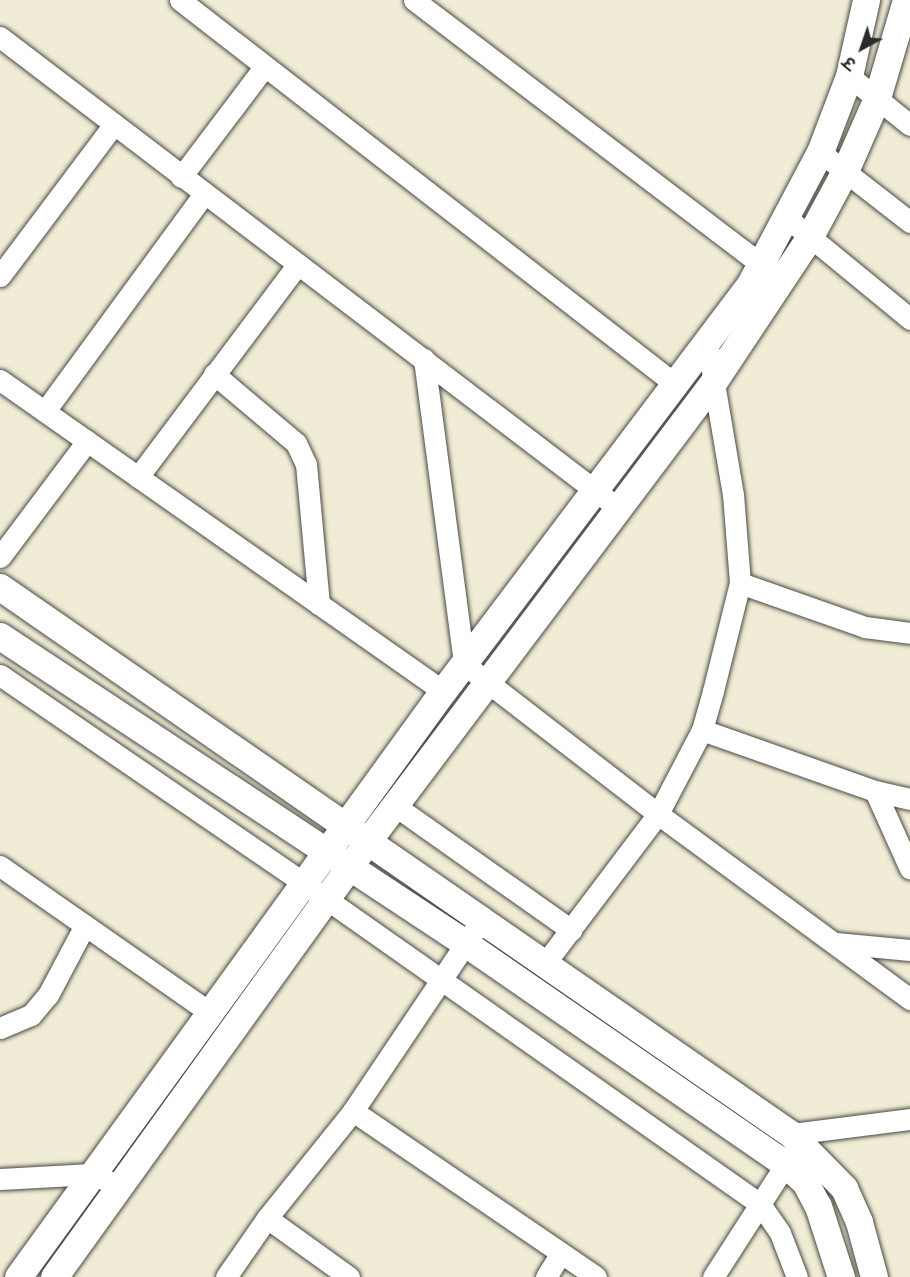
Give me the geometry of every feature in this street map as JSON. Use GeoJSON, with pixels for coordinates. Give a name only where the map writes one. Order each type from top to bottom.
{"type":"FeatureCollection","features":[{"type":"Feature","properties":{"kind":"street"},"geometry":{"type":"LineString","coordinates":[[180,0],[675,384]]}},
{"type":"Feature","properties":{"kind":"street"},"geometry":{"type":"LineString","coordinates":[[414,0],[771,272]]}},
{"type":"Feature","properties":{"kind":"street"},"geometry":{"type":"LineString","coordinates":[[54,1277],[119,1186],[316,891],[325,854],[357,835],[394,806],[714,381],[771,272],[786,217],[820,152],[849,76],[866,0]]}},
{"type":"Feature","properties":{"kind":"street"},"geometry":{"type":"LineString","coordinates":[[18,1277],[211,1013],[316,891],[348,868],[357,835],[443,691],[707,341],[771,272],[809,238],[845,171],[876,98],[906,0]]}},
{"type":"Feature","properties":{"kind":"street"},"geometry":{"type":"LineString","coordinates":[[1,40],[596,489],[618,508]]}},
{"type":"Feature","properties":{"kind":"street"},"geometry":{"type":"LineString","coordinates":[[181,177],[265,66]]}},
{"type":"Feature","properties":{"kind":"street"},"geometry":{"type":"LineString","coordinates":[[849,76],[910,125]]}},
{"type":"Feature","properties":{"kind":"street"},"geometry":{"type":"LineString","coordinates":[[0,276],[114,124]]}},
{"type":"Feature","properties":{"kind":"street"},"geometry":{"type":"LineString","coordinates":[[820,152],[910,222]]}},
{"type":"Feature","properties":{"kind":"street"},"geometry":{"type":"LineString","coordinates":[[45,411],[204,194]]}},
{"type":"Feature","properties":{"kind":"street"},"geometry":{"type":"LineString","coordinates":[[786,217],[910,319]]}},
{"type":"Feature","properties":{"kind":"street"},"geometry":{"type":"LineString","coordinates":[[138,477],[297,265]]}},
{"type":"Feature","properties":{"kind":"street"},"geometry":{"type":"LineString","coordinates":[[546,962],[658,814],[702,730],[740,583],[733,495],[707,341]]}},
{"type":"Feature","properties":{"kind":"street"},"geometry":{"type":"LineString","coordinates":[[424,359],[464,664],[658,814],[910,999]]}},
{"type":"Feature","properties":{"kind":"street"},"geometry":{"type":"LineString","coordinates":[[214,374],[296,443],[306,464],[319,603]]}},
{"type":"Feature","properties":{"kind":"street"},"geometry":{"type":"LineString","coordinates":[[0,380],[443,691]]}},
{"type":"Feature","properties":{"kind":"street"},"geometry":{"type":"LineString","coordinates":[[0,557],[87,441]]}},
{"type":"Feature","properties":{"kind":"street"},"geometry":{"type":"LineString","coordinates":[[740,583],[865,627],[910,633]]}},
{"type":"Feature","properties":{"kind":"street"},"geometry":{"type":"LineString","coordinates":[[3,595],[546,962],[792,1147],[844,1188],[859,1222],[874,1277]]}},
{"type":"Feature","properties":{"kind":"street"},"geometry":{"type":"LineString","coordinates":[[0,636],[325,854],[792,1147],[805,1182],[819,1206],[841,1277]]}},
{"type":"Feature","properties":{"kind":"street"},"geometry":{"type":"LineString","coordinates":[[0,675],[316,891],[760,1204],[780,1233],[797,1277]]}},
{"type":"Feature","properties":{"kind":"street"},"geometry":{"type":"LineString","coordinates":[[702,730],[875,791],[910,799]]}},
{"type":"Feature","properties":{"kind":"street"},"geometry":{"type":"LineString","coordinates":[[875,791],[910,870]]}},
{"type":"Feature","properties":{"kind":"street"},"geometry":{"type":"LineString","coordinates":[[394,806],[571,930]]}},
{"type":"Feature","properties":{"kind":"street"},"geometry":{"type":"LineString","coordinates":[[0,866],[211,1013]]}},
{"type":"Feature","properties":{"kind":"street"},"geometry":{"type":"LineString","coordinates":[[226,1277],[267,1218],[353,1111],[439,979],[482,919]]}},
{"type":"Feature","properties":{"kind":"street"},"geometry":{"type":"LineString","coordinates":[[0,1028],[31,1015],[48,994],[85,925]]}},
{"type":"Feature","properties":{"kind":"street"},"geometry":{"type":"LineString","coordinates":[[835,943],[910,950]]}},
{"type":"Feature","properties":{"kind":"street"},"geometry":{"type":"LineString","coordinates":[[353,1111],[596,1277]]}},
{"type":"Feature","properties":{"kind":"street"},"geometry":{"type":"LineString","coordinates":[[713,1277],[760,1204],[792,1147],[910,1119]]}},
{"type":"Feature","properties":{"kind":"street"},"geometry":{"type":"LineString","coordinates":[[0,1179],[92,1174],[119,1186]]}},
{"type":"Feature","properties":{"kind":"street"},"geometry":{"type":"LineString","coordinates":[[267,1218],[349,1277]]}},
{"type":"Feature","properties":{"kind":"street"},"geometry":{"type":"LineString","coordinates":[[546,1277],[561,1253]]}}]}
